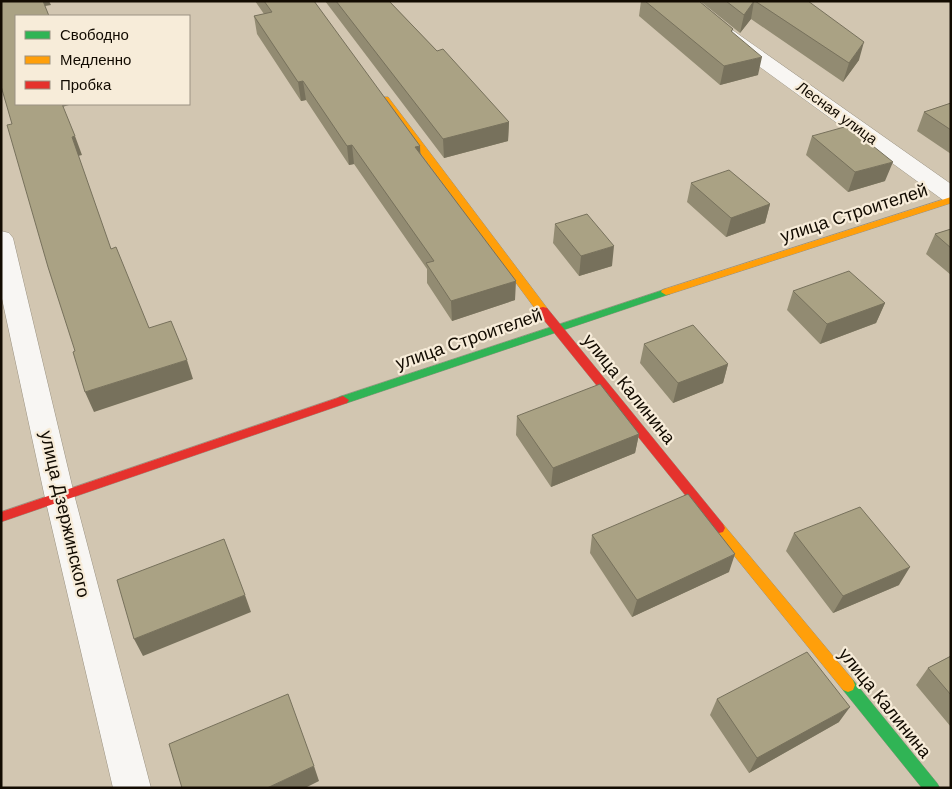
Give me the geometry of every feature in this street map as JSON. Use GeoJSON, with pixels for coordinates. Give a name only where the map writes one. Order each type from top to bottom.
{"type":"FeatureCollection","features":[{"type":"Feature","properties":{"kind":"street","name":"Лесная улица"},"geometry":{"type":"LineString","coordinates":[[686,1],[722,31],[951,195]]}},
{"type":"Feature","properties":{"kind":"street","name":"улица Калинина"},"geometry":{"type":"LineString","coordinates":[[376,86],[556,328],[932,788]]}},
{"type":"Feature","properties":{"kind":"street","name":"улица Строителей"},"geometry":{"type":"LineString","coordinates":[[1,518],[556,328],[951,200]]}},
{"type":"Feature","properties":{"kind":"street","name":"улица Дзержинского"},"geometry":{"type":"LineString","coordinates":[[1,238],[60,498],[132,788]]}},
{"type":"Feature","properties":{"kind":"building"},"geometry":{"type":"Polygon","coordinates":[[[1,1],[43,1],[49,15],[15,15],[15,105],[62,105],[75,136],[72,137],[111,249],[116,247],[149,328],[171,321],[187,360],[85,392],[73,352],[75,351],[48,267],[7,125],[12,124],[1,86],[1,1]]]}},
{"type":"Feature","properties":{"kind":"building"},"geometry":{"type":"Polygon","coordinates":[[[264,1],[314,1],[420,146],[415,147],[516,281],[451,301],[426,263],[434,261],[352,145],[347,146],[303,81],[298,82],[254,16],[272,12],[264,1]]]}},
{"type":"Feature","properties":{"kind":"building"},"geometry":{"type":"Polygon","coordinates":[[[336,1],[389,1],[437,51],[443,49],[509,122],[443,139],[336,1]]]}},
{"type":"Feature","properties":{"kind":"building"},"geometry":{"type":"Polygon","coordinates":[[[645,1],[699,1],[733,29],[731,31],[762,57],[724,66],[645,1]]]}},
{"type":"Feature","properties":{"kind":"building"},"geometry":{"type":"Polygon","coordinates":[[[726,1],[754,1],[744,15],[726,1]]]}},
{"type":"Feature","properties":{"kind":"building"},"geometry":{"type":"Polygon","coordinates":[[[755,1],[808,1],[864,42],[849,63],[755,1]]]}},
{"type":"Feature","properties":{"kind":"building"},"geometry":{"type":"Polygon","coordinates":[[[951,103],[951,130],[924,112],[951,103]]]}},
{"type":"Feature","properties":{"kind":"building"},"geometry":{"type":"Polygon","coordinates":[[[848,126],[893,162],[855,172],[812,136],[848,126]]]}},
{"type":"Feature","properties":{"kind":"building"},"geometry":{"type":"Polygon","coordinates":[[[729,170],[770,204],[731,218],[691,183],[729,170]]]}},
{"type":"Feature","properties":{"kind":"building"},"geometry":{"type":"Polygon","coordinates":[[[587,214],[614,246],[581,256],[555,224],[587,214]]]}},
{"type":"Feature","properties":{"kind":"building"},"geometry":{"type":"Polygon","coordinates":[[[951,229],[951,248],[935,234],[951,229]]]}},
{"type":"Feature","properties":{"kind":"building"},"geometry":{"type":"Polygon","coordinates":[[[849,271],[885,303],[827,324],[793,291],[849,271]]]}},
{"type":"Feature","properties":{"kind":"building"},"geometry":{"type":"Polygon","coordinates":[[[693,325],[728,364],[678,383],[644,344],[693,325]]]}},
{"type":"Feature","properties":{"kind":"building"},"geometry":{"type":"Polygon","coordinates":[[[600,384],[639,434],[553,468],[517,416],[600,384]]]}},
{"type":"Feature","properties":{"kind":"building"},"geometry":{"type":"Polygon","coordinates":[[[688,494],[735,554],[637,600],[592,535],[688,494]]]}},
{"type":"Feature","properties":{"kind":"building"},"geometry":{"type":"Polygon","coordinates":[[[860,507],[910,567],[843,596],[794,533],[860,507]]]}},
{"type":"Feature","properties":{"kind":"building"},"geometry":{"type":"Polygon","coordinates":[[[224,539],[245,595],[134,639],[117,580],[224,539]]]}},
{"type":"Feature","properties":{"kind":"building"},"geometry":{"type":"Polygon","coordinates":[[[807,652],[850,707],[757,758],[717,699],[807,652]]]}},
{"type":"Feature","properties":{"kind":"building"},"geometry":{"type":"Polygon","coordinates":[[[951,656],[951,695],[928,668],[951,656]]]}},
{"type":"Feature","properties":{"kind":"building"},"geometry":{"type":"Polygon","coordinates":[[[288,694],[314,766],[267,788],[182,788],[169,744],[288,694]]]}},
{"type":"Feature","properties":{"kind":"traffic: fast"},"geometry":{"type":"LineString","coordinates":[[343,400],[666,292]]}},
{"type":"Feature","properties":{"kind":"traffic: fast"},"geometry":{"type":"LineString","coordinates":[[848,685],[932,788]]}},
{"type":"Feature","properties":{"kind":"traffic: slow"},"geometry":{"type":"LineString","coordinates":[[385,99],[543,311]]}},
{"type":"Feature","properties":{"kind":"traffic: slow"},"geometry":{"type":"LineString","coordinates":[[666,292],[951,200]]}},
{"type":"Feature","properties":{"kind":"traffic: slow"},"geometry":{"type":"LineString","coordinates":[[719,528],[848,685]]}},
{"type":"Feature","properties":{"kind":"traffic: jam"},"geometry":{"type":"LineString","coordinates":[[543,311],[719,528]]}},
{"type":"Feature","properties":{"kind":"traffic: jam"},"geometry":{"type":"LineString","coordinates":[[1,517],[343,400]]}}]}
